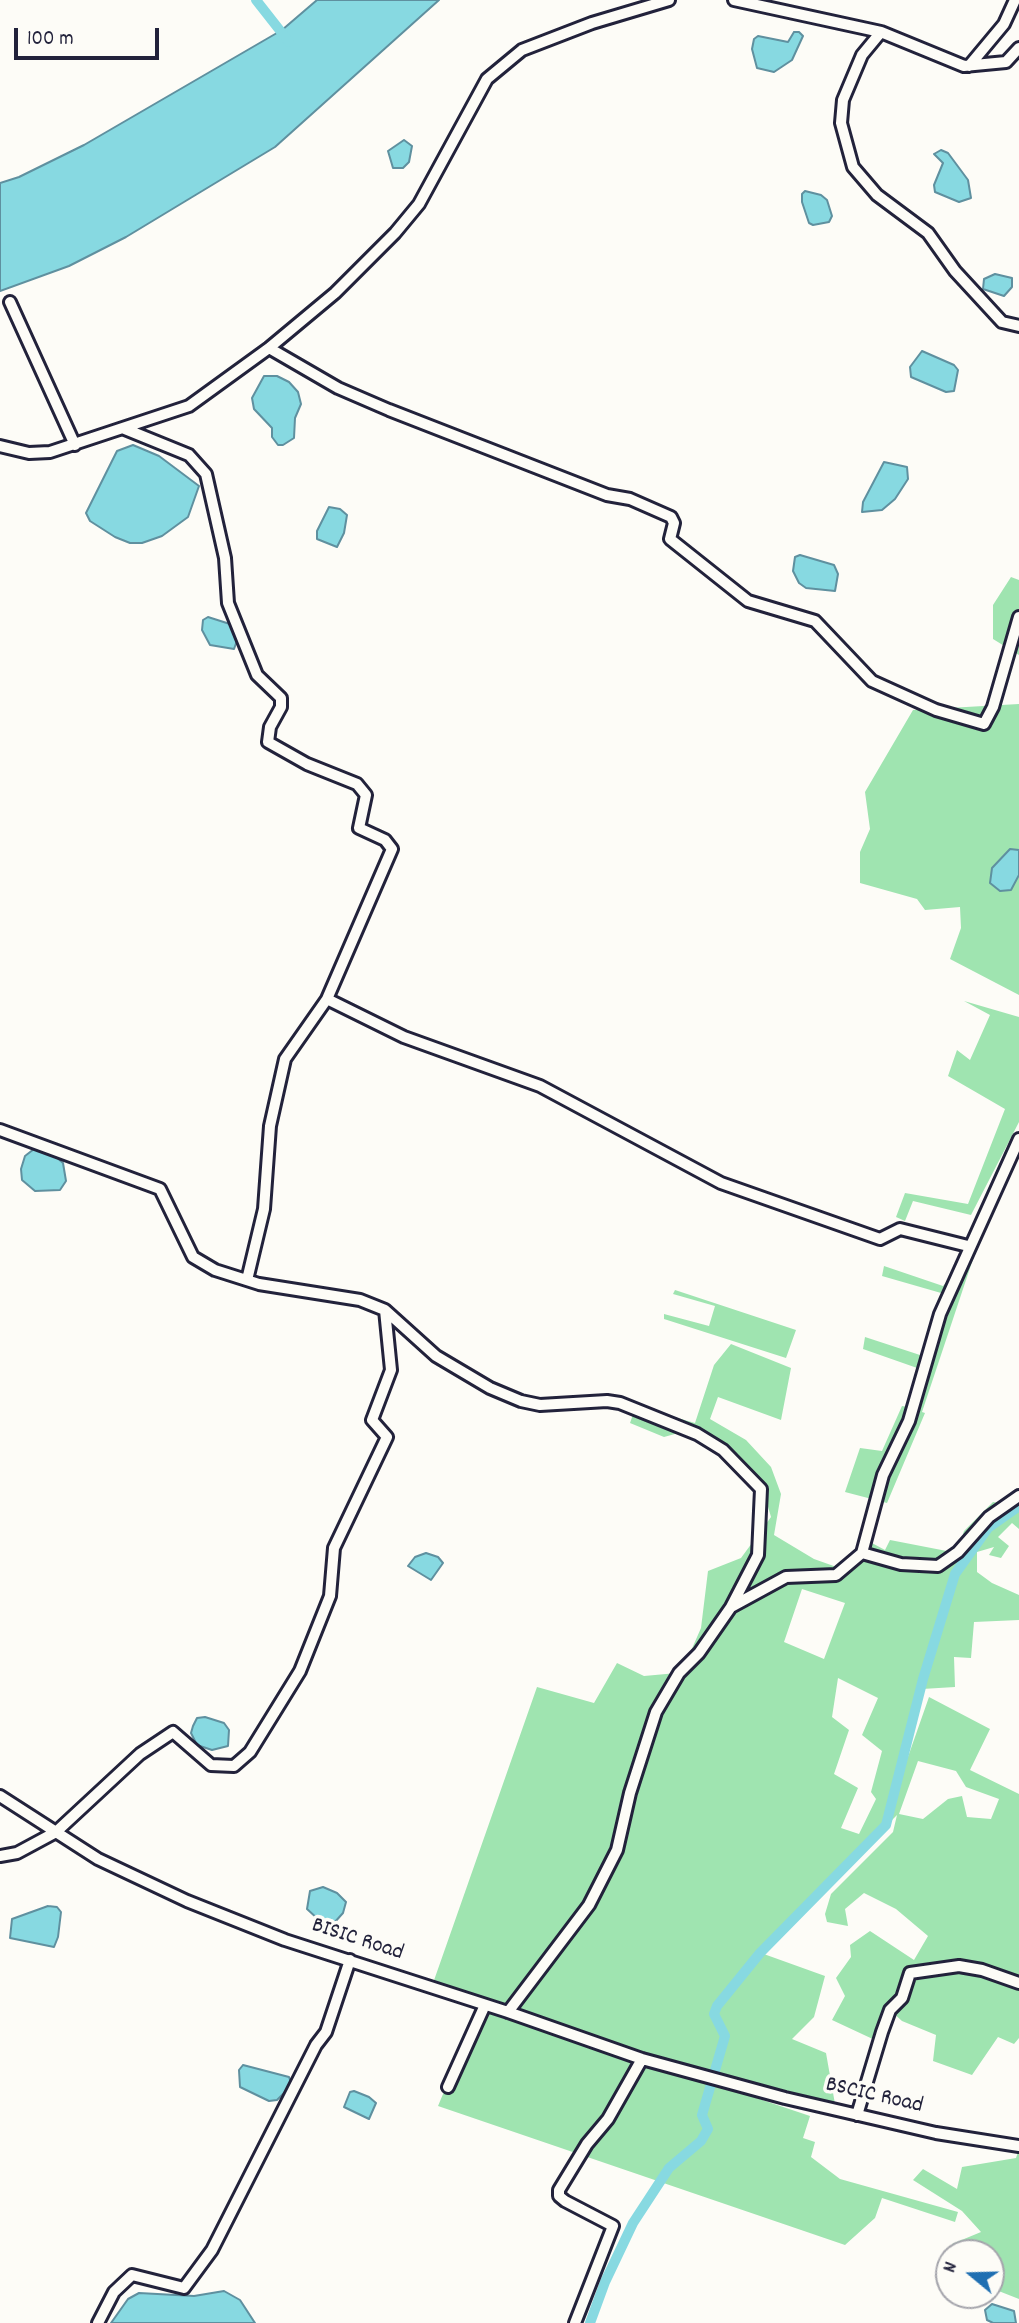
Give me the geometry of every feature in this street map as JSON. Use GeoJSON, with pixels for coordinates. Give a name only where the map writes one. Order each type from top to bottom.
{"type":"FeatureCollection","features":[{"type":"Feature","properties":{"kind":"street"},"geometry":{"type":"LineString","coordinates":[[0,446],[29,453],[50,452],[125,429],[189,405],[269,348],[363,267],[419,205],[488,79],[522,50],[592,23],[669,0]]}},
{"type":"Feature","properties":{"kind":"street"},"geometry":{"type":"LineString","coordinates":[[734,0],[881,32],[969,66],[1006,62],[1019,48]]}},
{"type":"Feature","properties":{"kind":"street"},"geometry":{"type":"LineString","coordinates":[[969,66],[1004,24],[1015,0]]}},
{"type":"Feature","properties":{"kind":"street"},"geometry":{"type":"LineString","coordinates":[[881,32],[862,55],[843,100],[841,123],[853,167],[877,195],[928,233],[955,271],[1002,322],[1019,326]]}},
{"type":"Feature","properties":{"kind":"street"},"geometry":{"type":"LineString","coordinates":[[10,302],[75,445]]}},
{"type":"Feature","properties":{"kind":"street"},"geometry":{"type":"LineString","coordinates":[[269,348],[338,388],[389,410],[607,495],[630,499],[671,517],[674,523],[670,539],[748,601],[815,621],[872,681],[936,710],[984,724],[993,707],[1019,617]]}},
{"type":"Feature","properties":{"kind":"street"},"geometry":{"type":"LineString","coordinates":[[125,429],[190,455],[206,474],[225,558],[228,603],[257,675],[281,698],[281,707],[271,727],[268,742],[307,764],[357,784],[366,795],[359,828],[385,840],[391,849],[327,999],[285,1059],[270,1126],[264,1209],[247,1280]]}},
{"type":"Feature","properties":{"kind":"street"},"geometry":{"type":"LineString","coordinates":[[327,999],[404,1037],[540,1086],[721,1183],[880,1239],[900,1229],[968,1246]]}},
{"type":"Feature","properties":{"kind":"street"},"geometry":{"type":"LineString","coordinates":[[0,1130],[160,1189],[193,1257],[215,1270],[247,1280],[335,1294],[385,1310],[436,1356],[490,1388],[521,1401],[540,1405],[614,1401],[697,1434],[723,1450],[761,1489],[758,1555],[731,1607],[699,1653],[679,1673],[656,1712],[630,1793],[617,1850],[589,1905],[508,2012]]}},
{"type":"Feature","properties":{"kind":"street"},"geometry":{"type":"LineString","coordinates":[[731,1607],[786,1577],[836,1575],[862,1553],[883,1475],[909,1421],[940,1314],[968,1246],[1019,1139]]}},
{"type":"Feature","properties":{"kind":"street"},"geometry":{"type":"LineString","coordinates":[[0,1856],[17,1853],[56,1832],[140,1754],[173,1732],[211,1765],[234,1766],[250,1752],[300,1671],[330,1596],[334,1548],[387,1437],[372,1420],[391,1370],[385,1310]]}},
{"type":"Feature","properties":{"kind":"street"},"geometry":{"type":"LineString","coordinates":[[862,1553],[901,1564],[938,1566],[958,1552],[989,1517],[1019,1496]]}},
{"type":"Feature","properties":{"kind":"street","name":"BISIC Road"},"geometry":{"type":"LineString","coordinates":[[0,1796],[98,1859],[187,1900],[285,1940],[508,2012],[642,2059],[721,2079]]}},
{"type":"Feature","properties":{"kind":"street"},"geometry":{"type":"LineString","coordinates":[[98,2323],[114,2292],[132,2274],[184,2288],[212,2250],[316,2045],[326,2032],[350,1960]]}},
{"type":"Feature","properties":{"kind":"street"},"geometry":{"type":"LineString","coordinates":[[857,2115],[890,2010],[902,1998],[910,1973],[959,1966],[982,1970],[1019,1983]]}},
{"type":"Feature","properties":{"kind":"street"},"geometry":{"type":"LineString","coordinates":[[448,2087],[485,2005]]}},
{"type":"Feature","properties":{"kind":"street"},"geometry":{"type":"LineString","coordinates":[[575,2323],[613,2226],[565,2201],[559,2196],[559,2190],[587,2144],[607,2119],[642,2059]]}},
{"type":"Feature","properties":{"kind":"street","name":"BSCIC Road"},"geometry":{"type":"LineString","coordinates":[[721,2079],[936,2133],[1019,2146]]}},
{"type":"Feature","properties":{"kind":"green space"},"geometry":{"type":"Polygon","coordinates":[[[1011,577],[1019,580],[1019,655],[993,639],[993,605],[1011,577]]]}},
{"type":"Feature","properties":{"kind":"green space"},"geometry":{"type":"Polygon","coordinates":[[[1019,704],[1019,995],[950,959],[961,928],[960,907],[925,910],[917,899],[860,883],[860,852],[870,829],[865,792],[913,710],[1019,704]]]}},
{"type":"Feature","properties":{"kind":"green space"},"geometry":{"type":"Polygon","coordinates":[[[964,1001],[1019,1017],[1019,1122],[971,1215],[913,1201],[905,1221],[896,1217],[905,1193],[968,1204],[1005,1109],[948,1076],[957,1050],[970,1060],[990,1015],[964,1001]]]}},
{"type":"Feature","properties":{"kind":"green space"},"geometry":{"type":"Polygon","coordinates":[[[974,1256],[922,1412],[925,1413],[887,1503],[845,1492],[860,1448],[882,1451],[902,1406],[908,1407],[920,1369],[863,1349],[865,1337],[920,1355],[948,1295],[882,1276],[884,1266],[943,1286],[965,1260],[974,1256]]]}},
{"type":"Feature","properties":{"kind":"green space"},"geometry":{"type":"Polygon","coordinates":[[[675,1290],[796,1330],[786,1358],[664,1319],[664,1314],[709,1326],[715,1306],[673,1294],[675,1290]]]}},
{"type":"Feature","properties":{"kind":"green space"},"geometry":{"type":"Polygon","coordinates":[[[731,1344],[791,1368],[781,1420],[718,1397],[710,1419],[746,1440],[771,1467],[781,1494],[774,1535],[814,1559],[845,1570],[873,1557],[870,1542],[885,1550],[890,1540],[957,1553],[964,1531],[993,1502],[1005,1504],[1019,1490],[1019,1529],[1012,1523],[998,1537],[1009,1546],[1001,1558],[989,1555],[994,1547],[977,1552],[977,1572],[992,1583],[1019,1595],[1019,1620],[974,1622],[971,1658],[954,1657],[955,1687],[922,1689],[889,1811],[929,1697],[990,1729],[970,1770],[1019,1794],[1019,2038],[1014,2044],[998,2037],[972,2075],[933,2061],[936,2035],[902,2021],[891,2011],[877,2041],[832,2020],[845,1996],[836,1978],[851,1957],[850,1945],[870,1931],[914,1960],[928,1936],[896,1909],[864,1893],[845,1909],[848,1926],[827,1922],[825,1914],[831,1894],[893,1832],[897,1815],[761,1953],[825,1976],[814,2017],[792,2039],[826,2053],[835,2104],[786,2096],[649,2062],[810,2116],[803,2138],[815,2142],[811,2157],[840,2179],[958,2212],[955,2222],[882,2198],[875,2218],[845,2245],[438,2106],[480,2006],[508,2012],[589,1905],[617,1850],[656,1712],[683,1669],[701,1628],[708,1571],[741,1558],[771,1517],[762,1486],[744,1473],[734,1452],[714,1439],[696,1441],[682,1432],[664,1437],[630,1423],[636,1406],[695,1423],[714,1365],[731,1344]],[[802,1589],[784,1642],[824,1659],[845,1603],[802,1589]],[[838,1678],[832,1717],[849,1730],[834,1774],[858,1788],[841,1828],[859,1834],[876,1799],[871,1792],[882,1751],[862,1735],[878,1698],[838,1678]],[[918,1761],[899,1814],[923,1819],[948,1799],[962,1796],[967,1817],[991,1819],[999,1799],[966,1787],[956,1771],[918,1761]]]}},
{"type":"Feature","properties":{"kind":"green space"},"geometry":{"type":"Polygon","coordinates":[[[617,1663],[644,1676],[677,1673],[653,1711],[615,1849],[587,1903],[505,2006],[432,1986],[537,1687],[594,1703],[617,1663]]]}},
{"type":"Feature","properties":{"kind":"green space"},"geometry":{"type":"Polygon","coordinates":[[[1019,2149],[1019,2299],[1005,2294],[1005,2239],[964,2239],[981,2232],[962,2211],[913,2180],[923,2169],[957,2189],[962,2167],[1016,2158],[1019,2149]]]}},
{"type":"Feature","properties":{"kind":"water"},"geometry":{"type":"Polygon","coordinates":[[[317,0],[439,0],[275,147],[126,237],[69,266],[0,291],[0,183],[19,177],[84,145],[282,30],[317,0]]]}},
{"type":"Feature","properties":{"kind":"water"},"geometry":{"type":"Polygon","coordinates":[[[794,32],[803,36],[792,60],[774,72],[757,68],[752,49],[754,39],[758,36],[788,42],[794,32]]]}},
{"type":"Feature","properties":{"kind":"water"},"geometry":{"type":"Polygon","coordinates":[[[404,140],[412,146],[409,162],[403,168],[393,168],[388,151],[404,140]]]}},
{"type":"Feature","properties":{"kind":"water"},"geometry":{"type":"Polygon","coordinates":[[[941,150],[948,153],[968,180],[971,198],[959,202],[935,192],[934,185],[943,163],[934,154],[941,150]]]}},
{"type":"Feature","properties":{"kind":"water"},"geometry":{"type":"Polygon","coordinates":[[[805,191],[821,195],[827,200],[832,216],[829,222],[813,225],[809,223],[802,202],[802,194],[805,191]]]}},
{"type":"Feature","properties":{"kind":"water"},"geometry":{"type":"Polygon","coordinates":[[[995,274],[1012,278],[1012,287],[1004,296],[983,289],[984,279],[995,274]]]}},
{"type":"Feature","properties":{"kind":"water"},"geometry":{"type":"Polygon","coordinates":[[[922,351],[954,365],[958,370],[954,391],[946,392],[911,377],[910,367],[922,351]]]}},
{"type":"Feature","properties":{"kind":"water"},"geometry":{"type":"Polygon","coordinates":[[[264,376],[277,376],[289,382],[298,392],[301,404],[295,418],[294,438],[283,445],[278,445],[272,437],[272,428],[254,409],[252,398],[264,376]]]}},
{"type":"Feature","properties":{"kind":"water"},"geometry":{"type":"Polygon","coordinates":[[[133,445],[159,456],[199,486],[188,517],[162,536],[142,543],[130,543],[115,537],[90,521],[86,513],[117,451],[133,445]]]}},
{"type":"Feature","properties":{"kind":"water"},"geometry":{"type":"Polygon","coordinates":[[[884,462],[907,467],[908,479],[895,499],[882,510],[862,512],[863,502],[884,462]]]}},
{"type":"Feature","properties":{"kind":"water"},"geometry":{"type":"Polygon","coordinates":[[[329,507],[340,509],[347,515],[344,533],[337,547],[317,539],[317,531],[329,507]]]}},
{"type":"Feature","properties":{"kind":"water"},"geometry":{"type":"Polygon","coordinates":[[[800,555],[834,565],[838,574],[835,591],[806,588],[799,583],[793,571],[795,557],[800,555]]]}},
{"type":"Feature","properties":{"kind":"water"},"geometry":{"type":"Polygon","coordinates":[[[208,617],[233,625],[239,635],[234,649],[210,645],[202,630],[203,620],[208,617]]]}},
{"type":"Feature","properties":{"kind":"water"},"geometry":{"type":"Polygon","coordinates":[[[1010,849],[1019,850],[1019,875],[1011,890],[1000,891],[990,883],[992,868],[1010,849]]]}},
{"type":"Feature","properties":{"kind":"water"},"geometry":{"type":"Polygon","coordinates":[[[34,1149],[53,1154],[63,1163],[66,1181],[60,1190],[35,1191],[22,1180],[21,1169],[25,1156],[34,1149]]]}},
{"type":"Feature","properties":{"kind":"water"},"geometry":{"type":"Polygon","coordinates":[[[426,1553],[438,1557],[443,1563],[431,1580],[408,1566],[415,1557],[426,1553]]]}},
{"type":"Feature","properties":{"kind":"water"},"geometry":{"type":"Polygon","coordinates":[[[205,1717],[224,1723],[229,1730],[228,1746],[212,1750],[197,1745],[191,1733],[193,1726],[197,1718],[205,1717]]]}},
{"type":"Feature","properties":{"kind":"water"},"geometry":{"type":"Polygon","coordinates":[[[323,1887],[337,1893],[346,1902],[343,1913],[334,1923],[319,1920],[307,1909],[310,1891],[323,1887]]]}},
{"type":"Feature","properties":{"kind":"water"},"geometry":{"type":"Polygon","coordinates":[[[48,1906],[57,1907],[61,1912],[54,1947],[10,1938],[12,1919],[48,1906]]]}},
{"type":"Feature","properties":{"kind":"water"},"geometry":{"type":"Polygon","coordinates":[[[243,2065],[289,2077],[292,2085],[277,2100],[269,2101],[240,2087],[239,2070],[243,2065]]]}},
{"type":"Feature","properties":{"kind":"water"},"geometry":{"type":"Polygon","coordinates":[[[354,2091],[376,2103],[369,2119],[344,2107],[350,2092],[354,2091]]]}},
{"type":"Feature","properties":{"kind":"water"},"geometry":{"type":"Polygon","coordinates":[[[224,2291],[240,2300],[255,2323],[111,2323],[128,2299],[139,2293],[194,2296],[224,2291]]]}},
{"type":"Feature","properties":{"kind":"water"},"geometry":{"type":"Polygon","coordinates":[[[1005,2308],[1014,2311],[1016,2323],[993,2323],[987,2320],[985,2310],[1005,2308]]]}},
{"type":"Feature","properties":{"kind":"waterway"},"geometry":{"type":"LineString","coordinates":[[256,0],[289,42]]}},
{"type":"Feature","properties":{"kind":"waterway"},"geometry":{"type":"LineString","coordinates":[[590,2323],[605,2282],[633,2223],[669,2168],[701,2141],[708,2129],[702,2115],[725,2036],[714,2014],[717,2006],[760,1953],[886,1825],[923,1679],[955,1574],[988,1528],[1019,1506]]}}]}
